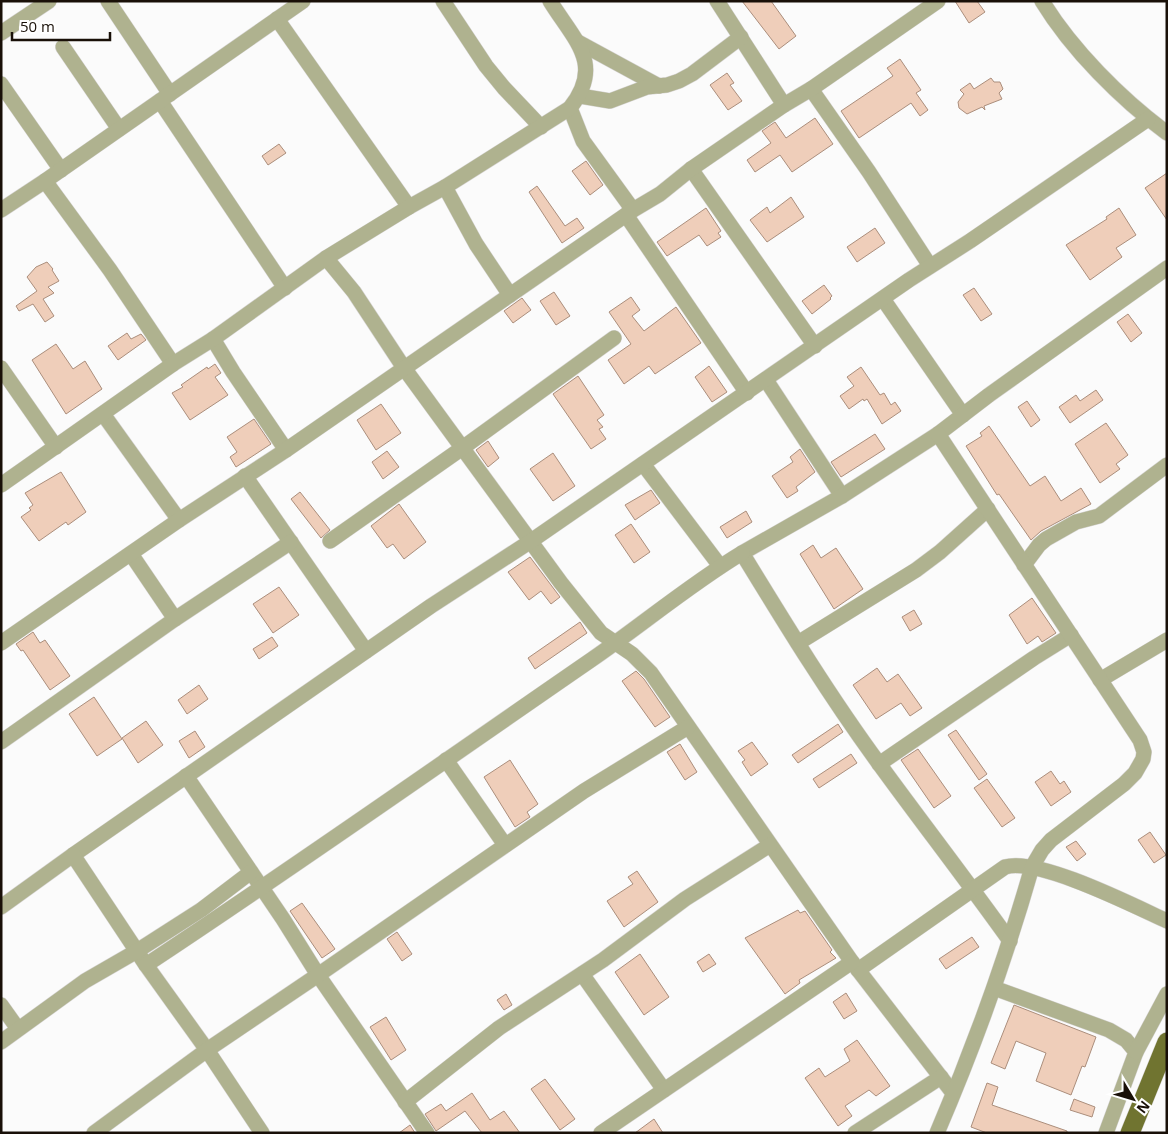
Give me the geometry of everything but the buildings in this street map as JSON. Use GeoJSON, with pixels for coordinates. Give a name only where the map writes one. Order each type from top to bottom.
{"type":"FeatureCollection","features":[{"type":"Feature","properties":{"kind":"main road"},"geometry":{"type":"LineString","coordinates":[[1130,1133],[1167,1042]]}},
{"type":"Feature","properties":{"kind":"street"},"geometry":{"type":"LineString","coordinates":[[1,33],[49,1]]}},
{"type":"Feature","properties":{"kind":"street"},"geometry":{"type":"LineString","coordinates":[[108,1],[165,97],[285,288]]}},
{"type":"Feature","properties":{"kind":"street"},"geometry":{"type":"LineString","coordinates":[[1,210],[302,1]]}},
{"type":"Feature","properties":{"kind":"street"},"geometry":{"type":"LineString","coordinates":[[443,1],[486,66],[541,127]]}},
{"type":"Feature","properties":{"kind":"street"},"geometry":{"type":"LineString","coordinates":[[1,485],[173,364],[213,339],[326,258],[541,127],[575,102],[585,83],[585,60],[578,42],[550,1]]}},
{"type":"Feature","properties":{"kind":"street"},"geometry":{"type":"LineString","coordinates":[[716,1],[784,105]]}},
{"type":"Feature","properties":{"kind":"street"},"geometry":{"type":"LineString","coordinates":[[1,643],[179,520],[286,450],[629,213],[660,194],[691,169],[938,1]]}},
{"type":"Feature","properties":{"kind":"street"},"geometry":{"type":"LineString","coordinates":[[1042,1],[1075,48],[1148,119],[1167,133]]}},
{"type":"Feature","properties":{"kind":"street"},"geometry":{"type":"LineString","coordinates":[[278,19],[409,207]]}},
{"type":"Feature","properties":{"kind":"street"},"geometry":{"type":"LineString","coordinates":[[575,102],[610,101],[647,87],[679,81],[692,74],[741,37]]}},
{"type":"Feature","properties":{"kind":"street"},"geometry":{"type":"LineString","coordinates":[[578,42],[658,86]]}},
{"type":"Feature","properties":{"kind":"street"},"geometry":{"type":"LineString","coordinates":[[63,47],[119,129]]}},
{"type":"Feature","properties":{"kind":"street"},"geometry":{"type":"LineString","coordinates":[[1,84],[61,170]]}},
{"type":"Feature","properties":{"kind":"street"},"geometry":{"type":"LineString","coordinates":[[811,89],[869,172],[930,266]]}},
{"type":"Feature","properties":{"kind":"street"},"geometry":{"type":"LineString","coordinates":[[575,102],[583,142],[747,393]]}},
{"type":"Feature","properties":{"kind":"street"},"geometry":{"type":"LineString","coordinates":[[1,907],[366,651],[531,541],[930,266],[970,241],[1148,119]]}},
{"type":"Feature","properties":{"kind":"street"},"geometry":{"type":"LineString","coordinates":[[691,169],[814,346]]}},
{"type":"Feature","properties":{"kind":"street"},"geometry":{"type":"LineString","coordinates":[[45,181],[110,270],[173,364]]}},
{"type":"Feature","properties":{"kind":"street"},"geometry":{"type":"LineString","coordinates":[[444,187],[476,244],[510,295]]}},
{"type":"Feature","properties":{"kind":"street"},"geometry":{"type":"LineString","coordinates":[[326,258],[354,292],[461,449],[561,583],[601,633],[641,662],[651,673],[855,966],[953,1093]]}},
{"type":"Feature","properties":{"kind":"street"},"geometry":{"type":"LineString","coordinates":[[146,965],[262,888],[615,644],[720,566],[842,496],[938,434],[989,395],[1167,268]]}},
{"type":"Feature","properties":{"kind":"street"},"geometry":{"type":"LineString","coordinates":[[883,299],[963,415]]}},
{"type":"Feature","properties":{"kind":"street"},"geometry":{"type":"LineString","coordinates":[[330,541],[614,338]]}},
{"type":"Feature","properties":{"kind":"street"},"geometry":{"type":"LineString","coordinates":[[213,339],[286,450]]}},
{"type":"Feature","properties":{"kind":"street"},"geometry":{"type":"LineString","coordinates":[[1,368],[56,447]]}},
{"type":"Feature","properties":{"kind":"street"},"geometry":{"type":"LineString","coordinates":[[766,380],[842,496]]}},
{"type":"Feature","properties":{"kind":"street"},"geometry":{"type":"LineString","coordinates":[[103,414],[179,520]]}},
{"type":"Feature","properties":{"kind":"street"},"geometry":{"type":"LineString","coordinates":[[938,434],[1140,740],[1144,752],[1143,759],[1135,773],[1124,784],[1050,840],[1032,867],[1010,942],[953,1093],[943,1131]]}},
{"type":"Feature","properties":{"kind":"street"},"geometry":{"type":"LineString","coordinates":[[643,464],[720,566]]}},
{"type":"Feature","properties":{"kind":"street"},"geometry":{"type":"LineString","coordinates":[[1024,565],[1046,539],[1076,522],[1099,516],[1167,465]]}},
{"type":"Feature","properties":{"kind":"street"},"geometry":{"type":"LineString","coordinates":[[245,476],[366,651]]}},
{"type":"Feature","properties":{"kind":"street"},"geometry":{"type":"LineString","coordinates":[[798,643],[916,570],[940,552],[988,509]]}},
{"type":"Feature","properties":{"kind":"street"},"geometry":{"type":"LineString","coordinates":[[1,742],[174,619],[291,542]]}},
{"type":"Feature","properties":{"kind":"street"},"geometry":{"type":"LineString","coordinates":[[742,553],[798,643],[879,764],[973,889],[1010,942]]}},
{"type":"Feature","properties":{"kind":"street"},"geometry":{"type":"LineString","coordinates":[[131,554],[174,619]]}},
{"type":"Feature","properties":{"kind":"street"},"geometry":{"type":"LineString","coordinates":[[879,764],[1034,658],[1071,635]]}},
{"type":"Feature","properties":{"kind":"street"},"geometry":{"type":"LineString","coordinates":[[1100,680],[1167,640]]}},
{"type":"Feature","properties":{"kind":"street"},"geometry":{"type":"LineString","coordinates":[[94,1133],[208,1050],[584,791],[688,727]]}},
{"type":"Feature","properties":{"kind":"street"},"geometry":{"type":"LineString","coordinates":[[446,760],[505,845]]}},
{"type":"Feature","properties":{"kind":"street"},"geometry":{"type":"LineString","coordinates":[[186,776],[283,919],[318,975],[427,1133]]}},
{"type":"Feature","properties":{"kind":"street"},"geometry":{"type":"LineString","coordinates":[[406,1102],[499,1028],[582,974],[685,899],[770,844]]}},
{"type":"Feature","properties":{"kind":"street"},"geometry":{"type":"LineString","coordinates":[[73,855],[137,952],[208,1050],[262,1133]]}},
{"type":"Feature","properties":{"kind":"street"},"geometry":{"type":"LineString","coordinates":[[601,1133],[1005,867],[1012,865],[1032,867],[1059,875],[1107,893],[1167,921]]}},
{"type":"Feature","properties":{"kind":"street"},"geometry":{"type":"LineString","coordinates":[[1,1042],[85,981],[137,952],[201,910],[250,872]]}},
{"type":"Feature","properties":{"kind":"street"},"geometry":{"type":"LineString","coordinates":[[582,974],[664,1090]]}},
{"type":"Feature","properties":{"kind":"street"},"geometry":{"type":"LineString","coordinates":[[994,988],[1109,1030],[1126,1040],[1136,1052]]}},
{"type":"Feature","properties":{"kind":"street"},"geometry":{"type":"LineString","coordinates":[[1106,1133],[1136,1052],[1167,994]]}},
{"type":"Feature","properties":{"kind":"street"},"geometry":{"type":"LineString","coordinates":[[1,1005],[18,1029]]}},
{"type":"Feature","properties":{"kind":"street"},"geometry":{"type":"LineString","coordinates":[[854,1133],[941,1077]]}},
{"type":"Feature","properties":{"kind":"street"},"geometry":{"type":"LineString","coordinates":[[1118,1097],[1139,1108]]}}]}
